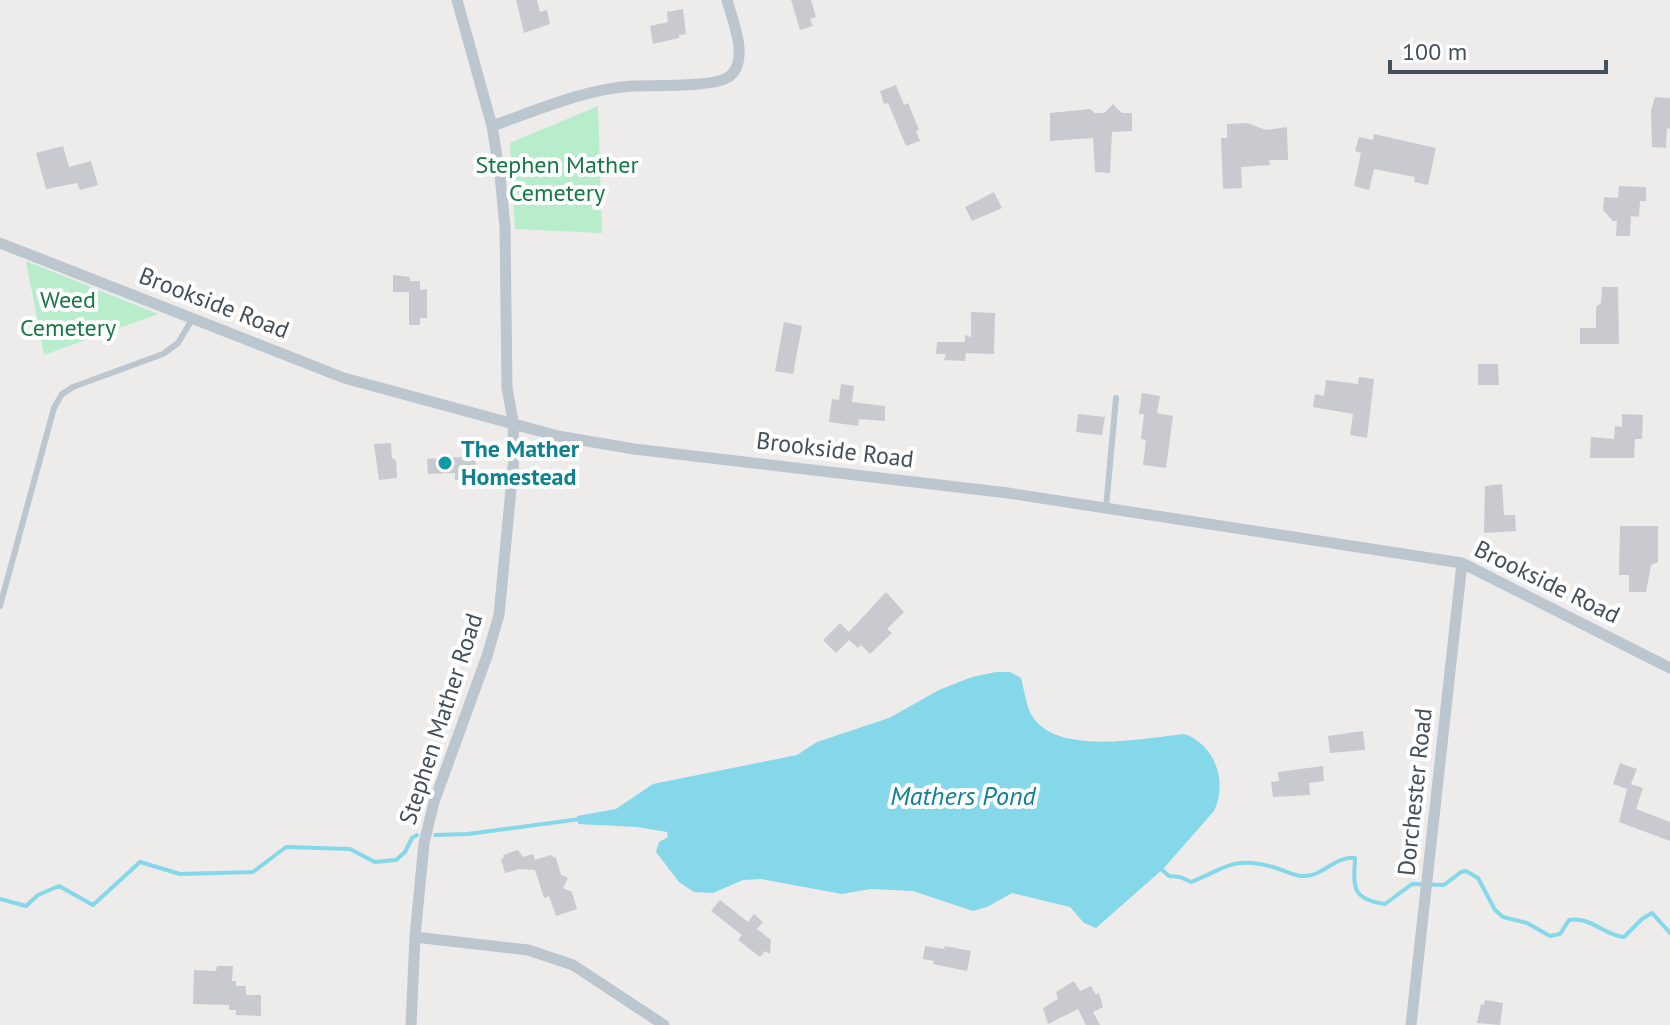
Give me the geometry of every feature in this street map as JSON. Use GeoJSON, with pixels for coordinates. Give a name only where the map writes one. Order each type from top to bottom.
{"type":"FeatureCollection","features":[{"type":"Feature","properties":{"kind":"street","name":"Stephen Mather Road"},"geometry":{"type":"LineString","coordinates":[[411,1025],[421,865],[428,823],[499,615],[514,458],[513,421],[507,388],[505,227],[500,175],[492,126],[457,0]]}},
{"type":"Feature","properties":{"kind":"street"},"geometry":{"type":"LineString","coordinates":[[492,126],[605,89],[696,84],[730,76],[738,65],[739,48],[727,0]]}},
{"type":"Feature","properties":{"kind":"street","name":"Brookside Road"},"geometry":{"type":"LineString","coordinates":[[0,243],[344,378],[513,421],[558,436],[634,449],[979,489],[1462,563],[1670,668]]}},
{"type":"Feature","properties":{"kind":"street","name":"Dorchester Road"},"geometry":{"type":"LineString","coordinates":[[1411,1025],[1462,563]]}},
{"type":"Feature","properties":{"kind":"street"},"geometry":{"type":"LineString","coordinates":[[415,937],[528,950],[573,965],[664,1025]]}},
{"type":"Feature","properties":{"kind":"lane"},"geometry":{"type":"LineString","coordinates":[[0,606],[54,408],[62,394],[171,350],[193,318]]}},
{"type":"Feature","properties":{"kind":"lane"},"geometry":{"type":"LineString","coordinates":[[1106,508],[1116,398]]}},
{"type":"Feature","properties":{"kind":"green space","name":"Stephen Mather Cemetery"},"geometry":{"type":"Polygon","coordinates":[[[598,106],[602,233],[515,229],[510,143],[598,106]]]}},
{"type":"Feature","properties":{"kind":"green space","name":"Weed Cemetery"},"geometry":{"type":"Polygon","coordinates":[[[26,261],[158,314],[44,355],[26,261]]]}},
{"type":"Feature","properties":{"kind":"water","name":"Mathers Pond"},"geometry":{"type":"Polygon","coordinates":[[[1010,672],[1021,678],[1031,714],[1043,727],[1059,736],[1101,742],[1184,734],[1204,746],[1216,765],[1220,788],[1214,811],[1163,869],[1096,928],[1084,923],[1070,907],[1012,893],[973,911],[913,891],[870,889],[842,894],[761,879],[743,880],[713,893],[694,892],[679,882],[656,852],[659,842],[668,837],[667,832],[578,824],[577,816],[616,809],[653,784],[797,755],[817,742],[889,718],[939,690],[972,677],[1010,672]]]}},
{"type":"Feature","properties":{"kind":"building"},"geometry":{"type":"Polygon","coordinates":[[[516,0],[537,0],[540,12],[547,10],[550,24],[524,33],[516,0]]]}},
{"type":"Feature","properties":{"kind":"building"},"geometry":{"type":"Polygon","coordinates":[[[791,0],[811,0],[816,17],[810,19],[813,26],[800,30],[791,0]]]}},
{"type":"Feature","properties":{"kind":"building"},"geometry":{"type":"Polygon","coordinates":[[[683,9],[686,34],[653,44],[650,26],[668,22],[667,12],[683,9]]]}},
{"type":"Feature","properties":{"kind":"building"},"geometry":{"type":"Polygon","coordinates":[[[896,85],[904,105],[908,103],[919,130],[916,131],[920,141],[906,146],[880,91],[896,85]]]}},
{"type":"Feature","properties":{"kind":"building"},"geometry":{"type":"Polygon","coordinates":[[[1655,97],[1670,98],[1670,129],[1667,128],[1666,148],[1652,147],[1651,111],[1655,97]]]}},
{"type":"Feature","properties":{"kind":"building"},"geometry":{"type":"Polygon","coordinates":[[[1113,104],[1122,113],[1132,113],[1132,131],[1112,132],[1110,173],[1095,172],[1093,138],[1050,141],[1050,113],[1090,109],[1095,113],[1104,113],[1113,104]]]}},
{"type":"Feature","properties":{"kind":"building"},"geometry":{"type":"Polygon","coordinates":[[[1247,123],[1266,130],[1287,127],[1288,160],[1269,160],[1270,165],[1241,167],[1242,188],[1223,189],[1221,138],[1227,138],[1227,124],[1247,123]]]}},
{"type":"Feature","properties":{"kind":"building"},"geometry":{"type":"Polygon","coordinates":[[[1374,134],[1436,148],[1428,185],[1414,182],[1415,177],[1374,169],[1369,190],[1354,186],[1361,153],[1355,151],[1359,137],[1373,140],[1374,134]]]}},
{"type":"Feature","properties":{"kind":"building"},"geometry":{"type":"Polygon","coordinates":[[[63,146],[69,167],[91,161],[98,185],[80,190],[77,183],[46,189],[36,153],[63,146]]]}},
{"type":"Feature","properties":{"kind":"building"},"geometry":{"type":"Polygon","coordinates":[[[1619,186],[1646,187],[1646,201],[1640,201],[1639,217],[1631,216],[1630,236],[1616,236],[1617,221],[1613,221],[1603,210],[1604,197],[1618,198],[1619,186]]]}},
{"type":"Feature","properties":{"kind":"building"},"geometry":{"type":"Polygon","coordinates":[[[994,192],[1002,208],[972,221],[965,207],[994,192]]]}},
{"type":"Feature","properties":{"kind":"building"},"geometry":{"type":"Polygon","coordinates":[[[393,275],[420,281],[420,290],[427,289],[427,318],[420,318],[420,325],[409,325],[409,292],[393,292],[393,275]]]}},
{"type":"Feature","properties":{"kind":"building"},"geometry":{"type":"Polygon","coordinates":[[[1602,287],[1618,287],[1619,344],[1580,344],[1580,328],[1596,328],[1596,307],[1601,303],[1602,287]]]}},
{"type":"Feature","properties":{"kind":"building"},"geometry":{"type":"Polygon","coordinates":[[[971,312],[995,313],[994,354],[966,353],[965,361],[944,360],[946,354],[936,354],[937,342],[965,342],[965,335],[971,337],[971,312]]]}},
{"type":"Feature","properties":{"kind":"building"},"geometry":{"type":"Polygon","coordinates":[[[784,322],[802,326],[793,374],[775,371],[784,322]]]}},
{"type":"Feature","properties":{"kind":"building"},"geometry":{"type":"Polygon","coordinates":[[[1478,364],[1498,364],[1499,385],[1478,385],[1478,364]]]}},
{"type":"Feature","properties":{"kind":"building"},"geometry":{"type":"Polygon","coordinates":[[[1359,377],[1374,379],[1367,438],[1350,435],[1353,414],[1313,407],[1315,394],[1324,396],[1326,380],[1358,384],[1359,377]]]}},
{"type":"Feature","properties":{"kind":"building"},"geometry":{"type":"Polygon","coordinates":[[[841,384],[854,386],[852,402],[885,406],[885,421],[859,419],[858,426],[829,422],[832,399],[839,400],[841,384]]]}},
{"type":"Feature","properties":{"kind":"building"},"geometry":{"type":"Polygon","coordinates":[[[1142,393],[1160,396],[1157,413],[1173,416],[1166,468],[1143,465],[1146,440],[1141,439],[1144,414],[1139,414],[1142,393]]]}},
{"type":"Feature","properties":{"kind":"building"},"geometry":{"type":"Polygon","coordinates":[[[1078,414],[1105,417],[1102,435],[1076,432],[1078,414]]]}},
{"type":"Feature","properties":{"kind":"building"},"geometry":{"type":"Polygon","coordinates":[[[1622,414],[1643,415],[1642,439],[1635,439],[1634,458],[1590,458],[1591,437],[1614,439],[1615,426],[1622,427],[1622,414]]]}},
{"type":"Feature","properties":{"kind":"building"},"geometry":{"type":"Polygon","coordinates":[[[391,443],[397,478],[379,480],[374,444],[391,443]]]}},
{"type":"Feature","properties":{"kind":"building"},"geometry":{"type":"Polygon","coordinates":[[[475,457],[477,479],[455,480],[455,473],[428,474],[427,459],[475,457]]]}},
{"type":"Feature","properties":{"kind":"building"},"geometry":{"type":"Polygon","coordinates":[[[1502,484],[1504,515],[1515,515],[1516,531],[1484,533],[1485,486],[1502,484]]]}},
{"type":"Feature","properties":{"kind":"building"},"geometry":{"type":"Polygon","coordinates":[[[1620,526],[1658,526],[1658,562],[1651,565],[1646,592],[1629,592],[1629,575],[1619,575],[1620,526]]]}},
{"type":"Feature","properties":{"kind":"building"},"geometry":{"type":"Polygon","coordinates":[[[886,592],[904,612],[887,629],[892,633],[870,654],[861,645],[858,648],[849,640],[836,653],[823,640],[840,623],[849,632],[886,592]]]}},
{"type":"Feature","properties":{"kind":"building"},"geometry":{"type":"Polygon","coordinates":[[[1363,731],[1365,750],[1330,753],[1328,736],[1363,731]]]}},
{"type":"Feature","properties":{"kind":"building"},"geometry":{"type":"Polygon","coordinates":[[[1620,763],[1637,769],[1631,784],[1643,788],[1636,809],[1670,822],[1670,841],[1619,822],[1627,789],[1613,784],[1620,763]]]}},
{"type":"Feature","properties":{"kind":"building"},"geometry":{"type":"Polygon","coordinates":[[[1323,766],[1324,781],[1309,783],[1310,795],[1273,797],[1271,782],[1279,781],[1278,772],[1323,766]]]}},
{"type":"Feature","properties":{"kind":"building"},"geometry":{"type":"Polygon","coordinates":[[[518,850],[523,857],[533,854],[535,860],[550,855],[556,858],[561,875],[568,878],[563,888],[572,892],[577,909],[556,916],[549,896],[544,898],[535,870],[520,869],[505,873],[501,859],[503,855],[518,850]]]}},
{"type":"Feature","properties":{"kind":"building"},"geometry":{"type":"Polygon","coordinates":[[[720,900],[748,922],[754,914],[763,922],[757,929],[771,940],[770,954],[765,951],[760,957],[738,940],[742,935],[711,911],[720,900]]]}},
{"type":"Feature","properties":{"kind":"building"},"geometry":{"type":"Polygon","coordinates":[[[925,946],[971,951],[967,971],[923,959],[925,946]]]}},
{"type":"Feature","properties":{"kind":"building"},"geometry":{"type":"Polygon","coordinates":[[[217,966],[233,966],[232,981],[236,981],[236,986],[246,986],[246,995],[261,995],[261,1016],[236,1015],[236,1010],[229,1010],[229,1005],[193,1004],[194,970],[216,971],[217,966]]]}},
{"type":"Feature","properties":{"kind":"building"},"geometry":{"type":"Polygon","coordinates":[[[1074,981],[1080,991],[1091,986],[1096,995],[1099,993],[1103,1007],[1093,1012],[1100,1025],[1086,1025],[1078,1009],[1048,1024],[1043,1008],[1058,999],[1056,992],[1074,981]]]}},
{"type":"Feature","properties":{"kind":"building"},"geometry":{"type":"Polygon","coordinates":[[[1485,1000],[1503,1003],[1500,1025],[1477,1023],[1481,1004],[1484,1005],[1485,1000]]]}},
{"type":"Feature","properties":{"kind":"waterway"},"geometry":{"type":"LineString","coordinates":[[435,835],[468,834],[580,819]]}},
{"type":"Feature","properties":{"kind":"waterway"},"geometry":{"type":"LineString","coordinates":[[0,899],[26,906],[38,895],[59,886],[93,905],[140,862],[180,874],[253,872],[286,847],[350,849],[375,862],[396,860],[417,835]]}},
{"type":"Feature","properties":{"kind":"waterway"},"geometry":{"type":"LineString","coordinates":[[1160,868],[1169,876],[1191,882],[1239,863],[1259,864],[1303,876],[1317,873],[1341,860],[1355,858],[1356,890],[1365,899],[1385,904],[1412,884],[1444,885],[1466,871],[1478,878],[1495,910],[1503,917],[1527,923],[1550,936],[1560,934],[1569,920],[1577,920],[1624,937],[1652,913],[1670,933]]}},
{"type":"Feature","properties":{"kind":"place","name":"The Mather Homestead"},"geometry":{"type":"Point","coordinates":[445,463]}}]}
